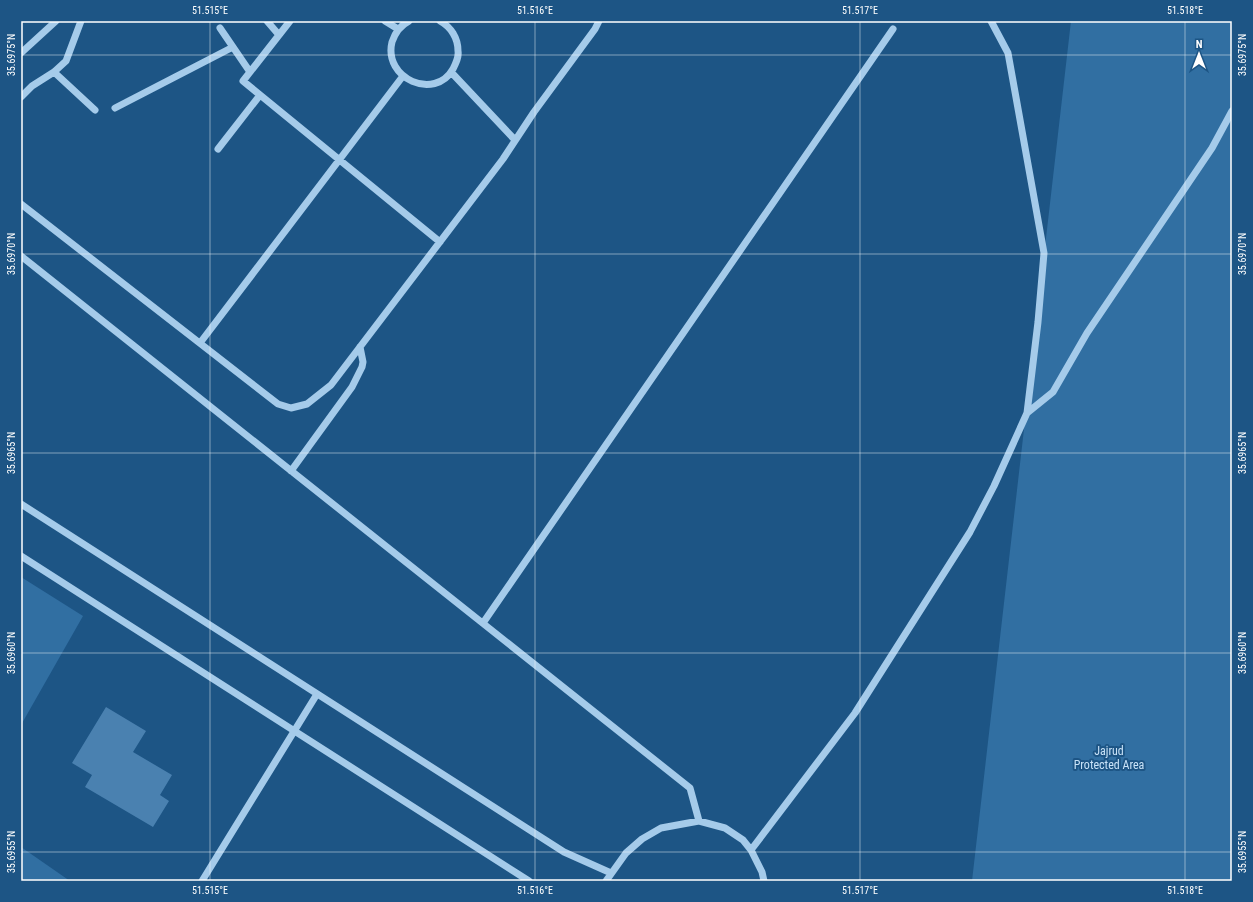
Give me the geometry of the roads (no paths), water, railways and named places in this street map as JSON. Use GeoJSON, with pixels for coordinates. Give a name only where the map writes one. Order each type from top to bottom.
{"type":"FeatureCollection","features":[{"type":"Feature","properties":{"kind":"lane"},"geometry":{"type":"LineString","coordinates":[[21,53],[56,21]]}},
{"type":"Feature","properties":{"kind":"lane"},"geometry":{"type":"LineString","coordinates":[[21,97],[32,86],[54,72],[66,61],[81,21]]}},
{"type":"Feature","properties":{"kind":"lane"},"geometry":{"type":"LineString","coordinates":[[268,21],[279,35]]}},
{"type":"Feature","properties":{"kind":"lane"},"geometry":{"type":"LineString","coordinates":[[290,21],[243,81],[440,242]]}},
{"type":"Feature","properties":{"kind":"lane"},"geometry":{"type":"LineString","coordinates":[[385,21],[398,29]]}},
{"type":"Feature","properties":{"kind":"lane"},"geometry":{"type":"LineString","coordinates":[[409,21],[398,29],[393,38],[391,49],[392,59],[396,69],[403,76],[412,82],[422,84],[433,83],[443,79],[451,72],[458,58],[458,42],[453,32],[445,22]]}},
{"type":"Feature","properties":{"kind":"lane"},"geometry":{"type":"LineString","coordinates":[[21,204],[278,404],[291,408],[308,404],[331,384],[360,348],[503,159],[534,112],[599,21]]}},
{"type":"Feature","properties":{"kind":"lane"},"geometry":{"type":"LineString","coordinates":[[751,850],[855,712],[970,532],[994,486],[1027,413],[1038,322],[1044,253],[1008,53],[991,21]]}},
{"type":"Feature","properties":{"kind":"lane"},"geometry":{"type":"LineString","coordinates":[[220,28],[250,72]]}},
{"type":"Feature","properties":{"kind":"lane"},"geometry":{"type":"LineString","coordinates":[[483,623],[893,29]]}},
{"type":"Feature","properties":{"kind":"lane"},"geometry":{"type":"LineString","coordinates":[[115,108],[233,47]]}},
{"type":"Feature","properties":{"kind":"lane"},"geometry":{"type":"LineString","coordinates":[[54,72],[95,110]]}},
{"type":"Feature","properties":{"kind":"lane"},"geometry":{"type":"LineString","coordinates":[[451,72],[515,140]]}},
{"type":"Feature","properties":{"kind":"lane"},"geometry":{"type":"LineString","coordinates":[[200,344],[403,76]]}},
{"type":"Feature","properties":{"kind":"lane"},"geometry":{"type":"LineString","coordinates":[[218,149],[260,95]]}},
{"type":"Feature","properties":{"kind":"lane"},"geometry":{"type":"LineString","coordinates":[[1027,413],[1053,392],[1087,333],[1212,148],[1232,111]]}},
{"type":"Feature","properties":{"kind":"lane"},"geometry":{"type":"LineString","coordinates":[[21,256],[690,788],[699,821]]}},
{"type":"Feature","properties":{"kind":"lane"},"geometry":{"type":"LineString","coordinates":[[291,471],[352,387],[362,367],[363,362],[360,348]]}},
{"type":"Feature","properties":{"kind":"lane"},"geometry":{"type":"LineString","coordinates":[[21,504],[564,852],[611,873]]}},
{"type":"Feature","properties":{"kind":"lane"},"geometry":{"type":"LineString","coordinates":[[21,556],[529,881]]}},
{"type":"Feature","properties":{"kind":"lane"},"geometry":{"type":"LineString","coordinates":[[202,881],[317,694]]}},
{"type":"Feature","properties":{"kind":"lane"},"geometry":{"type":"LineString","coordinates":[[606,881],[626,853],[642,839],[661,828],[699,821],[725,828],[743,840],[751,850],[762,872],[764,881]]}},
{"type":"Feature","properties":{"kind":"park label","name":"Jajrud Protected Area"},"geometry":{"type":"Point","coordinates":[1109,758]}}]}
